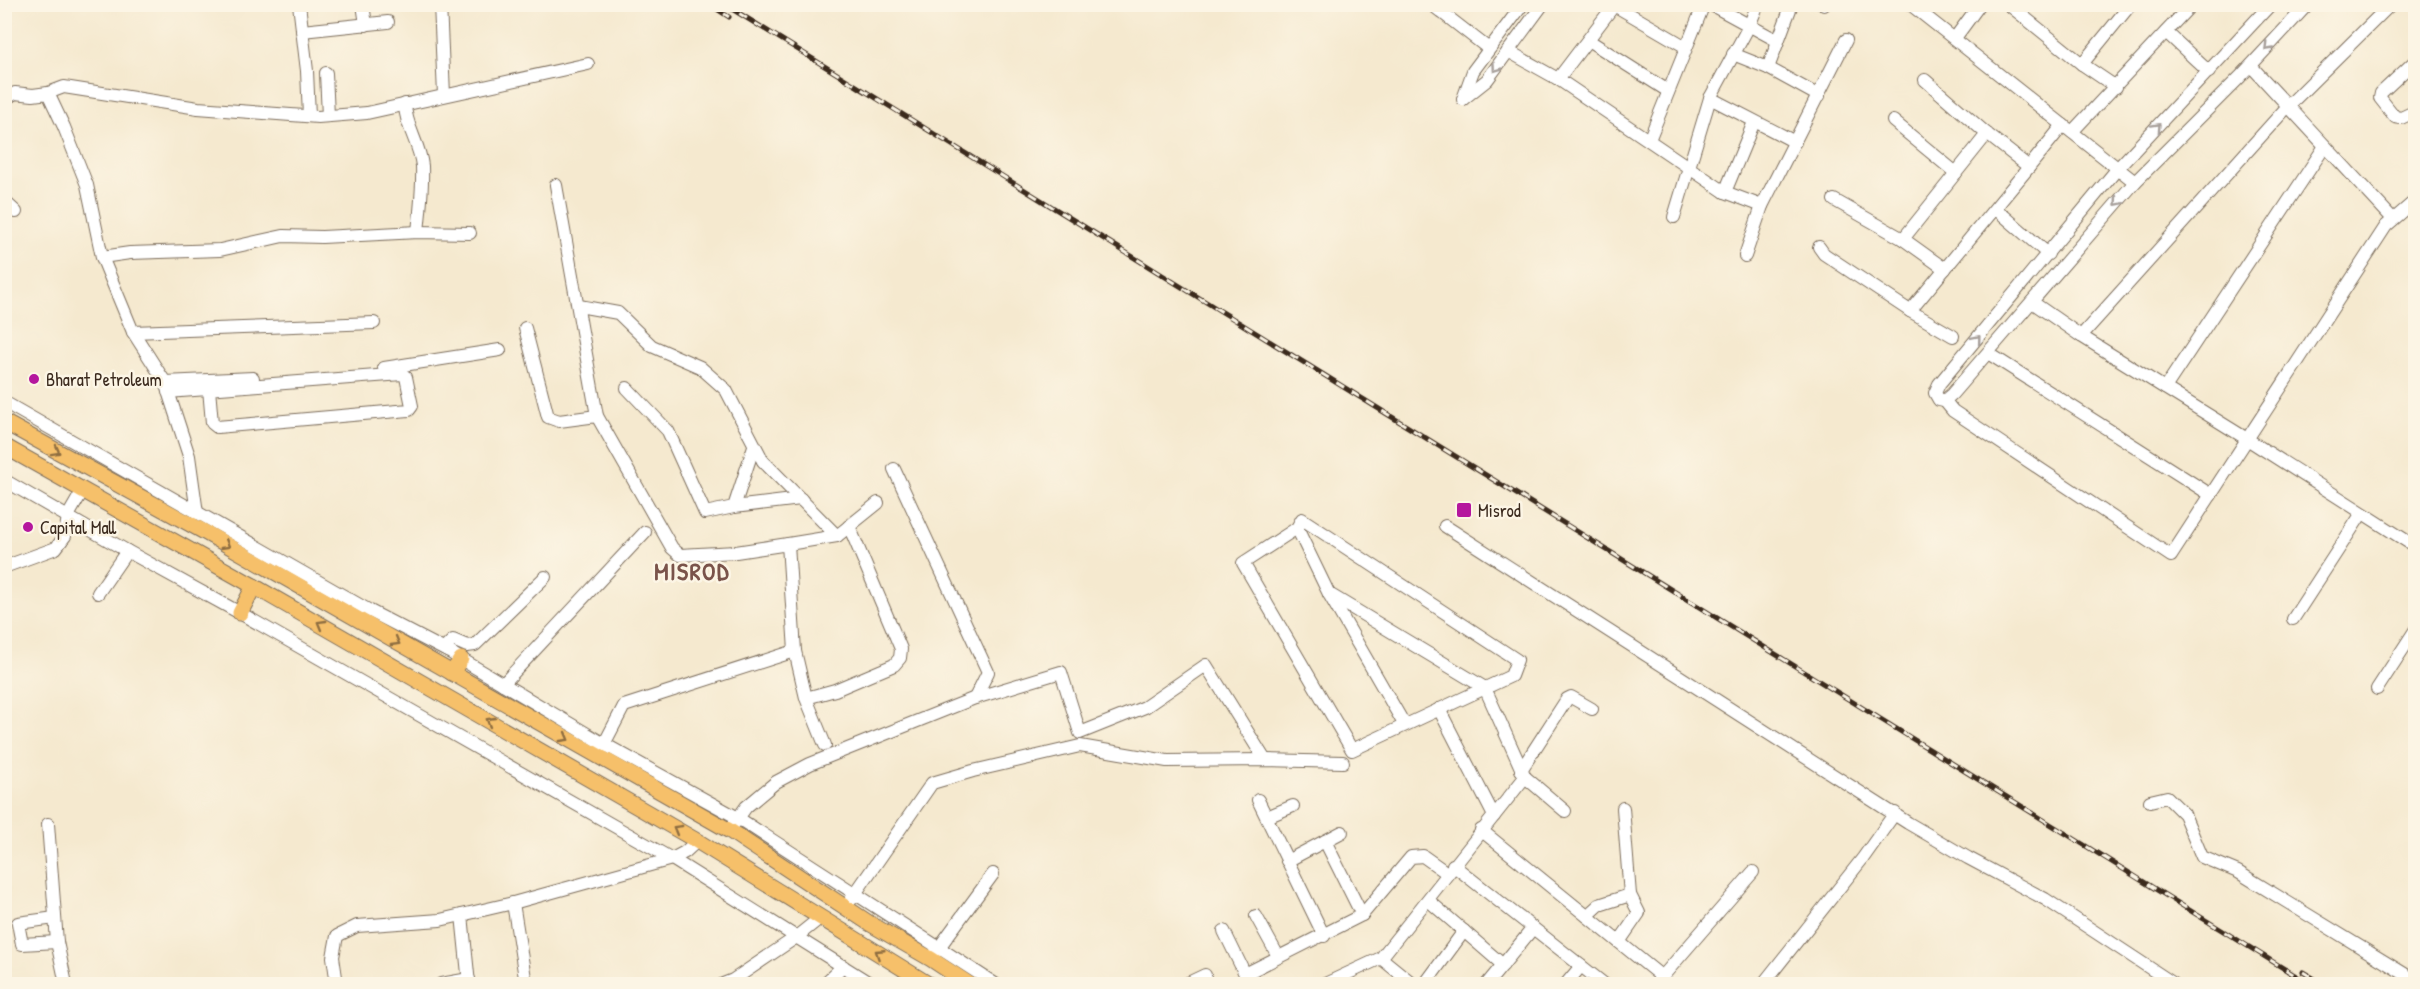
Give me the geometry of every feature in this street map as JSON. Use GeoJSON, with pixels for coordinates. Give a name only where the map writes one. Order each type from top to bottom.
{"type":"FeatureCollection","features":[{"type":"Feature","properties":{"kind":"main road"},"geometry":{"type":"LineString","coordinates":[[4,422],[452,673],[601,750],[734,824],[850,901],[869,923],[935,954],[969,984]]}},
{"type":"Feature","properties":{"kind":"main road"},"geometry":{"type":"LineString","coordinates":[[4,446],[254,586],[697,841],[928,984]]}},
{"type":"Feature","properties":{"kind":"main road"},"geometry":{"type":"LineString","coordinates":[[240,613],[254,586]]}},
{"type":"Feature","properties":{"kind":"main road"},"geometry":{"type":"LineString","coordinates":[[452,673],[461,659]]}},
{"type":"Feature","properties":{"kind":"street"},"geometry":{"type":"LineString","coordinates":[[298,4],[307,71],[309,116]]}},
{"type":"Feature","properties":{"kind":"street"},"geometry":{"type":"LineString","coordinates":[[363,4],[366,25]]}},
{"type":"Feature","properties":{"kind":"street"},"geometry":{"type":"LineString","coordinates":[[440,4],[444,95]]}},
{"type":"Feature","properties":{"kind":"street"},"geometry":{"type":"LineString","coordinates":[[1431,4],[1489,49]]}},
{"type":"Feature","properties":{"kind":"street"},"geometry":{"type":"LineString","coordinates":[[1444,15],[1453,4]]}},
{"type":"Feature","properties":{"kind":"street"},"geometry":{"type":"LineString","coordinates":[[1522,4],[1473,70],[1463,99],[1487,80],[1543,4]]}},
{"type":"Feature","properties":{"kind":"street"},"geometry":{"type":"LineString","coordinates":[[1649,140],[1704,4]]}},
{"type":"Feature","properties":{"kind":"street"},"geometry":{"type":"LineString","coordinates":[[1710,4],[1778,41]]}},
{"type":"Feature","properties":{"kind":"street"},"geometry":{"type":"LineString","coordinates":[[1674,217],[1710,98],[1749,26],[1758,4]]}},
{"type":"Feature","properties":{"kind":"street"},"geometry":{"type":"LineString","coordinates":[[1768,68],[1792,4]]}},
{"type":"Feature","properties":{"kind":"street"},"geometry":{"type":"LineString","coordinates":[[1910,4],[2135,182]]}},
{"type":"Feature","properties":{"kind":"street"},"geometry":{"type":"LineString","coordinates":[[1955,38],[1980,4]]}},
{"type":"Feature","properties":{"kind":"street"},"geometry":{"type":"LineString","coordinates":[[2008,4],[2116,87]]}},
{"type":"Feature","properties":{"kind":"street"},"geometry":{"type":"LineString","coordinates":[[2023,15],[2031,4]]}},
{"type":"Feature","properties":{"kind":"street"},"geometry":{"type":"LineString","coordinates":[[2082,63],[2132,4]]}},
{"type":"Feature","properties":{"kind":"street"},"geometry":{"type":"LineString","coordinates":[[1910,311],[2029,167],[2068,128],[2116,87],[2192,4]]}},
{"type":"Feature","properties":{"kind":"street"},"geometry":{"type":"LineString","coordinates":[[2271,4],[2118,168],[1939,384],[1935,393],[1936,397],[1944,400],[1953,411],[2171,556],[2386,226],[2415,200]]}},
{"type":"Feature","properties":{"kind":"street"},"geometry":{"type":"LineString","coordinates":[[1944,400],[1988,353],[2135,182],[2251,66],[2308,4]]}},
{"type":"Feature","properties":{"kind":"street"},"geometry":{"type":"LineString","coordinates":[[2081,336],[2288,106],[2391,4]]}},
{"type":"Feature","properties":{"kind":"street"},"geometry":{"type":"LineString","coordinates":[[1558,79],[1615,5],[1686,47]]}},
{"type":"Feature","properties":{"kind":"street"},"geometry":{"type":"LineString","coordinates":[[302,31],[388,22]]}},
{"type":"Feature","properties":{"kind":"street"},"geometry":{"type":"LineString","coordinates":[[2166,32],[2209,72]]}},
{"type":"Feature","properties":{"kind":"street"},"geometry":{"type":"LineString","coordinates":[[1588,40],[1668,91]]}},
{"type":"Feature","properties":{"kind":"street"},"geometry":{"type":"LineString","coordinates":[[1745,256],[1762,206],[1846,40]]}},
{"type":"Feature","properties":{"kind":"street"},"geometry":{"type":"LineString","coordinates":[[1508,51],[1558,79],[1725,192],[1762,206]]}},
{"type":"Feature","properties":{"kind":"street"},"geometry":{"type":"LineString","coordinates":[[1733,54],[1768,68],[1819,96]]}},
{"type":"Feature","properties":{"kind":"street"},"geometry":{"type":"LineString","coordinates":[[2415,60],[2381,93],[2380,98],[2395,117],[2401,118],[2415,111]]}},
{"type":"Feature","properties":{"kind":"street"},"geometry":{"type":"LineString","coordinates":[[4,103],[15,93],[33,95],[48,93],[64,87],[198,108],[328,116],[367,113],[588,64]]}},
{"type":"Feature","properties":{"kind":"street"},"geometry":{"type":"LineString","coordinates":[[2251,66],[2393,219]]}},
{"type":"Feature","properties":{"kind":"street"},"geometry":{"type":"LineString","coordinates":[[326,73],[328,116]]}},
{"type":"Feature","properties":{"kind":"street"},"geometry":{"type":"LineString","coordinates":[[1925,80],[2029,167]]}},
{"type":"Feature","properties":{"kind":"street"},"geometry":{"type":"LineString","coordinates":[[48,93],[87,185],[102,257],[133,332],[166,387],[189,456],[197,513]]}},
{"type":"Feature","properties":{"kind":"street"},"geometry":{"type":"LineString","coordinates":[[1710,98],[1795,142]]}},
{"type":"Feature","properties":{"kind":"street"},"geometry":{"type":"LineString","coordinates":[[405,104],[405,117],[422,167],[418,232]]}},
{"type":"Feature","properties":{"kind":"street"},"geometry":{"type":"LineString","coordinates":[[1893,121],[1956,173]]}},
{"type":"Feature","properties":{"kind":"street"},"geometry":{"type":"LineString","coordinates":[[1725,192],[1754,122]]}},
{"type":"Feature","properties":{"kind":"street"},"geometry":{"type":"LineString","coordinates":[[1903,239],[1987,134]]}},
{"type":"Feature","properties":{"kind":"street"},"geometry":{"type":"LineString","coordinates":[[2165,388],[2325,146]]}},
{"type":"Feature","properties":{"kind":"street"},"geometry":{"type":"LineString","coordinates":[[556,185],[597,416],[672,548],[680,555],[736,552],[837,536],[878,503]]}},
{"type":"Feature","properties":{"kind":"street"},"geometry":{"type":"LineString","coordinates":[[1834,200],[1903,239],[1945,269]]}},
{"type":"Feature","properties":{"kind":"street"},"geometry":{"type":"LineString","coordinates":[[4,201],[16,212]]}},
{"type":"Feature","properties":{"kind":"street"},"geometry":{"type":"LineString","coordinates":[[1996,209],[2048,254]]}},
{"type":"Feature","properties":{"kind":"street"},"geometry":{"type":"LineString","coordinates":[[102,257],[130,253],[220,249],[283,236],[322,237],[418,232],[470,233]]}},
{"type":"Feature","properties":{"kind":"street"},"geometry":{"type":"LineString","coordinates":[[1819,247],[1824,254],[1910,311],[1953,336]]}},
{"type":"Feature","properties":{"kind":"street"},"geometry":{"type":"LineString","coordinates":[[2032,302],[2081,336],[2247,439],[2415,548]]}},
{"type":"Feature","properties":{"kind":"street"},"geometry":{"type":"LineString","coordinates":[[579,306],[618,314],[652,346],[700,367],[726,390],[763,461],[837,536]]}},
{"type":"Feature","properties":{"kind":"street"},"geometry":{"type":"LineString","coordinates":[[133,332],[374,323]]}},
{"type":"Feature","properties":{"kind":"street"},"geometry":{"type":"LineString","coordinates":[[525,328],[548,417],[559,421],[597,416]]}},
{"type":"Feature","properties":{"kind":"street"},"geometry":{"type":"LineString","coordinates":[[166,387],[357,372],[500,350]]}},
{"type":"Feature","properties":{"kind":"street"},"geometry":{"type":"LineString","coordinates":[[1988,353],[2211,495]]}},
{"type":"Feature","properties":{"kind":"street"},"geometry":{"type":"LineString","coordinates":[[166,387],[208,389],[402,374],[406,377],[412,406],[408,410],[218,427],[212,423],[208,389]]}},
{"type":"Feature","properties":{"kind":"street"},"geometry":{"type":"LineString","coordinates":[[627,388],[668,431],[705,513],[801,499]]}},
{"type":"Feature","properties":{"kind":"street"},"geometry":{"type":"LineString","coordinates":[[4,402],[370,611],[444,649],[503,684],[601,750],[624,706],[795,651]]}},
{"type":"Feature","properties":{"kind":"street"},"geometry":{"type":"LineString","coordinates":[[734,507],[754,446]]}},
{"type":"Feature","properties":{"kind":"street"},"geometry":{"type":"LineString","coordinates":[[894,469],[988,672],[975,698]]}},
{"type":"Feature","properties":{"kind":"street"},"geometry":{"type":"LineString","coordinates":[[4,480],[672,859],[871,984]]}},
{"type":"Feature","properties":{"kind":"street"},"geometry":{"type":"LineString","coordinates":[[4,567],[56,548],[65,536],[68,516],[83,490]]}},
{"type":"Feature","properties":{"kind":"street"},"geometry":{"type":"LineString","coordinates":[[2293,620],[2362,513]]}},
{"type":"Feature","properties":{"kind":"street"},"geometry":{"type":"LineString","coordinates":[[1302,519],[1516,660],[1511,676],[1485,688],[1352,750],[1243,563],[1298,528],[1302,519]]}},
{"type":"Feature","properties":{"kind":"street"},"geometry":{"type":"LineString","coordinates":[[806,698],[835,690],[894,665],[900,658],[901,649],[849,526]]}},
{"type":"Feature","properties":{"kind":"street"},"geometry":{"type":"LineString","coordinates":[[1444,526],[1895,813],[1968,858],[2045,899],[2174,984]]}},
{"type":"Feature","properties":{"kind":"street"},"geometry":{"type":"LineString","coordinates":[[1298,528],[1329,594],[1404,724]]}},
{"type":"Feature","properties":{"kind":"street"},"geometry":{"type":"LineString","coordinates":[[503,684],[645,532]]}},
{"type":"Feature","properties":{"kind":"street"},"geometry":{"type":"LineString","coordinates":[[788,544],[795,651],[806,698],[825,744]]}},
{"type":"Feature","properties":{"kind":"street"},"geometry":{"type":"LineString","coordinates":[[98,593],[127,551]]}},
{"type":"Feature","properties":{"kind":"street"},"geometry":{"type":"LineString","coordinates":[[444,649],[453,640],[467,646],[476,645],[545,577]]}},
{"type":"Feature","properties":{"kind":"street"},"geometry":{"type":"LineString","coordinates":[[1329,594],[1485,688],[1523,774],[1565,811]]}},
{"type":"Feature","properties":{"kind":"street"},"geometry":{"type":"LineString","coordinates":[[2377,689],[2415,629]]}},
{"type":"Feature","properties":{"kind":"street"},"geometry":{"type":"LineString","coordinates":[[734,824],[746,807],[776,782],[810,764],[975,698],[1061,672],[1080,733],[1145,707],[1206,665],[1265,760]]}},
{"type":"Feature","properties":{"kind":"street"},"geometry":{"type":"LineString","coordinates":[[1324,984],[1381,958],[1494,816],[1523,774],[1567,699],[1571,697],[1592,709]]}},
{"type":"Feature","properties":{"kind":"street"},"geometry":{"type":"LineString","coordinates":[[1440,709],[1494,816]]}},
{"type":"Feature","properties":{"kind":"street"},"geometry":{"type":"LineString","coordinates":[[850,901],[932,783],[1016,760],[1080,746],[1167,761],[1343,762]]}},
{"type":"Feature","properties":{"kind":"street"},"geometry":{"type":"LineString","coordinates":[[2150,801],[2167,797],[2184,814],[2202,857],[2238,872],[2415,981]]}},
{"type":"Feature","properties":{"kind":"street"},"geometry":{"type":"LineString","coordinates":[[1258,800],[1324,936]]}},
{"type":"Feature","properties":{"kind":"street"},"geometry":{"type":"LineString","coordinates":[[1267,817],[1293,806]]}},
{"type":"Feature","properties":{"kind":"street"},"geometry":{"type":"LineString","coordinates":[[1619,942],[1639,913],[1630,895],[1623,808]]}},
{"type":"Feature","properties":{"kind":"street"},"geometry":{"type":"LineString","coordinates":[[1763,984],[1863,858],[1895,813]]}},
{"type":"Feature","properties":{"kind":"street"},"geometry":{"type":"LineString","coordinates":[[48,824],[57,942],[66,984]]}},
{"type":"Feature","properties":{"kind":"street"},"geometry":{"type":"LineString","coordinates":[[1481,830],[1619,942],[1659,981],[1753,872]]}},
{"type":"Feature","properties":{"kind":"street"},"geometry":{"type":"LineString","coordinates":[[1287,861],[1342,832]]}},
{"type":"Feature","properties":{"kind":"street"},"geometry":{"type":"LineString","coordinates":[[334,984],[333,957],[337,936],[357,926],[440,920],[513,903],[672,859],[685,852],[697,841]]}},
{"type":"Feature","properties":{"kind":"street"},"geometry":{"type":"LineString","coordinates":[[1325,841],[1362,915]]}},
{"type":"Feature","properties":{"kind":"street"},"geometry":{"type":"LineString","coordinates":[[1224,931],[1248,979],[1278,956],[1324,936],[1362,915],[1411,857],[1423,856],[1450,869],[1533,928],[1604,984]]}},
{"type":"Feature","properties":{"kind":"street"},"geometry":{"type":"LineString","coordinates":[[993,874],[935,954],[995,984]]}},
{"type":"Feature","properties":{"kind":"street"},"geometry":{"type":"LineString","coordinates":[[1587,916],[1599,905],[1630,895]]}},
{"type":"Feature","properties":{"kind":"street"},"geometry":{"type":"LineString","coordinates":[[1428,900],[1503,965]]}},
{"type":"Feature","properties":{"kind":"street"},"geometry":{"type":"LineString","coordinates":[[513,903],[526,984]]}},
{"type":"Feature","properties":{"kind":"street"},"geometry":{"type":"LineString","coordinates":[[441,984],[469,982],[462,915]]}},
{"type":"Feature","properties":{"kind":"street"},"geometry":{"type":"LineString","coordinates":[[1256,916],[1278,956]]}},
{"type":"Feature","properties":{"kind":"street"},"geometry":{"type":"LineString","coordinates":[[55,918],[18,923],[22,944],[57,942]]}},
{"type":"Feature","properties":{"kind":"street"},"geometry":{"type":"LineString","coordinates":[[723,984],[733,980],[795,938],[820,918]]}},
{"type":"Feature","properties":{"kind":"street"},"geometry":{"type":"LineString","coordinates":[[1487,984],[1533,928]]}},
{"type":"Feature","properties":{"kind":"street"},"geometry":{"type":"LineString","coordinates":[[1425,984],[1464,932]]}},
{"type":"Feature","properties":{"kind":"street"},"geometry":{"type":"LineString","coordinates":[[1381,958],[1413,984]]}},
{"type":"Feature","properties":{"kind":"street"},"geometry":{"type":"LineString","coordinates":[[824,984],[843,966]]}},
{"type":"Feature","properties":{"kind":"street"},"geometry":{"type":"LineString","coordinates":[[1566,984],[1581,966]]}},
{"type":"Feature","properties":{"kind":"street"},"geometry":{"type":"LineString","coordinates":[[1186,984],[1205,975]]}},
{"type":"Feature","properties":{"kind":"railway"},"geometry":{"type":"LineString","coordinates":[[709,4],[729,17]]}},
{"type":"Feature","properties":{"kind":"railway"},"geometry":{"type":"LineString","coordinates":[[724,4],[2309,984]]}},
{"type":"Feature","properties":{"kind":"railway"},"geometry":{"type":"LineString","coordinates":[[2303,972],[2323,984]]}},
{"type":"Feature","properties":{"kind":"place","name":"Bharat Petroleum"},"geometry":{"type":"Point","coordinates":[34,379]}},
{"type":"Feature","properties":{"kind":"place","name":"Misrod"},"geometry":{"type":"Point","coordinates":[1464,510]}},
{"type":"Feature","properties":{"kind":"place","name":"Capital Mall"},"geometry":{"type":"Point","coordinates":[28,527]}},
{"type":"Feature","properties":{"kind":"district","name":"MISROD"},"geometry":{"type":"Point","coordinates":[692,571]}}]}
